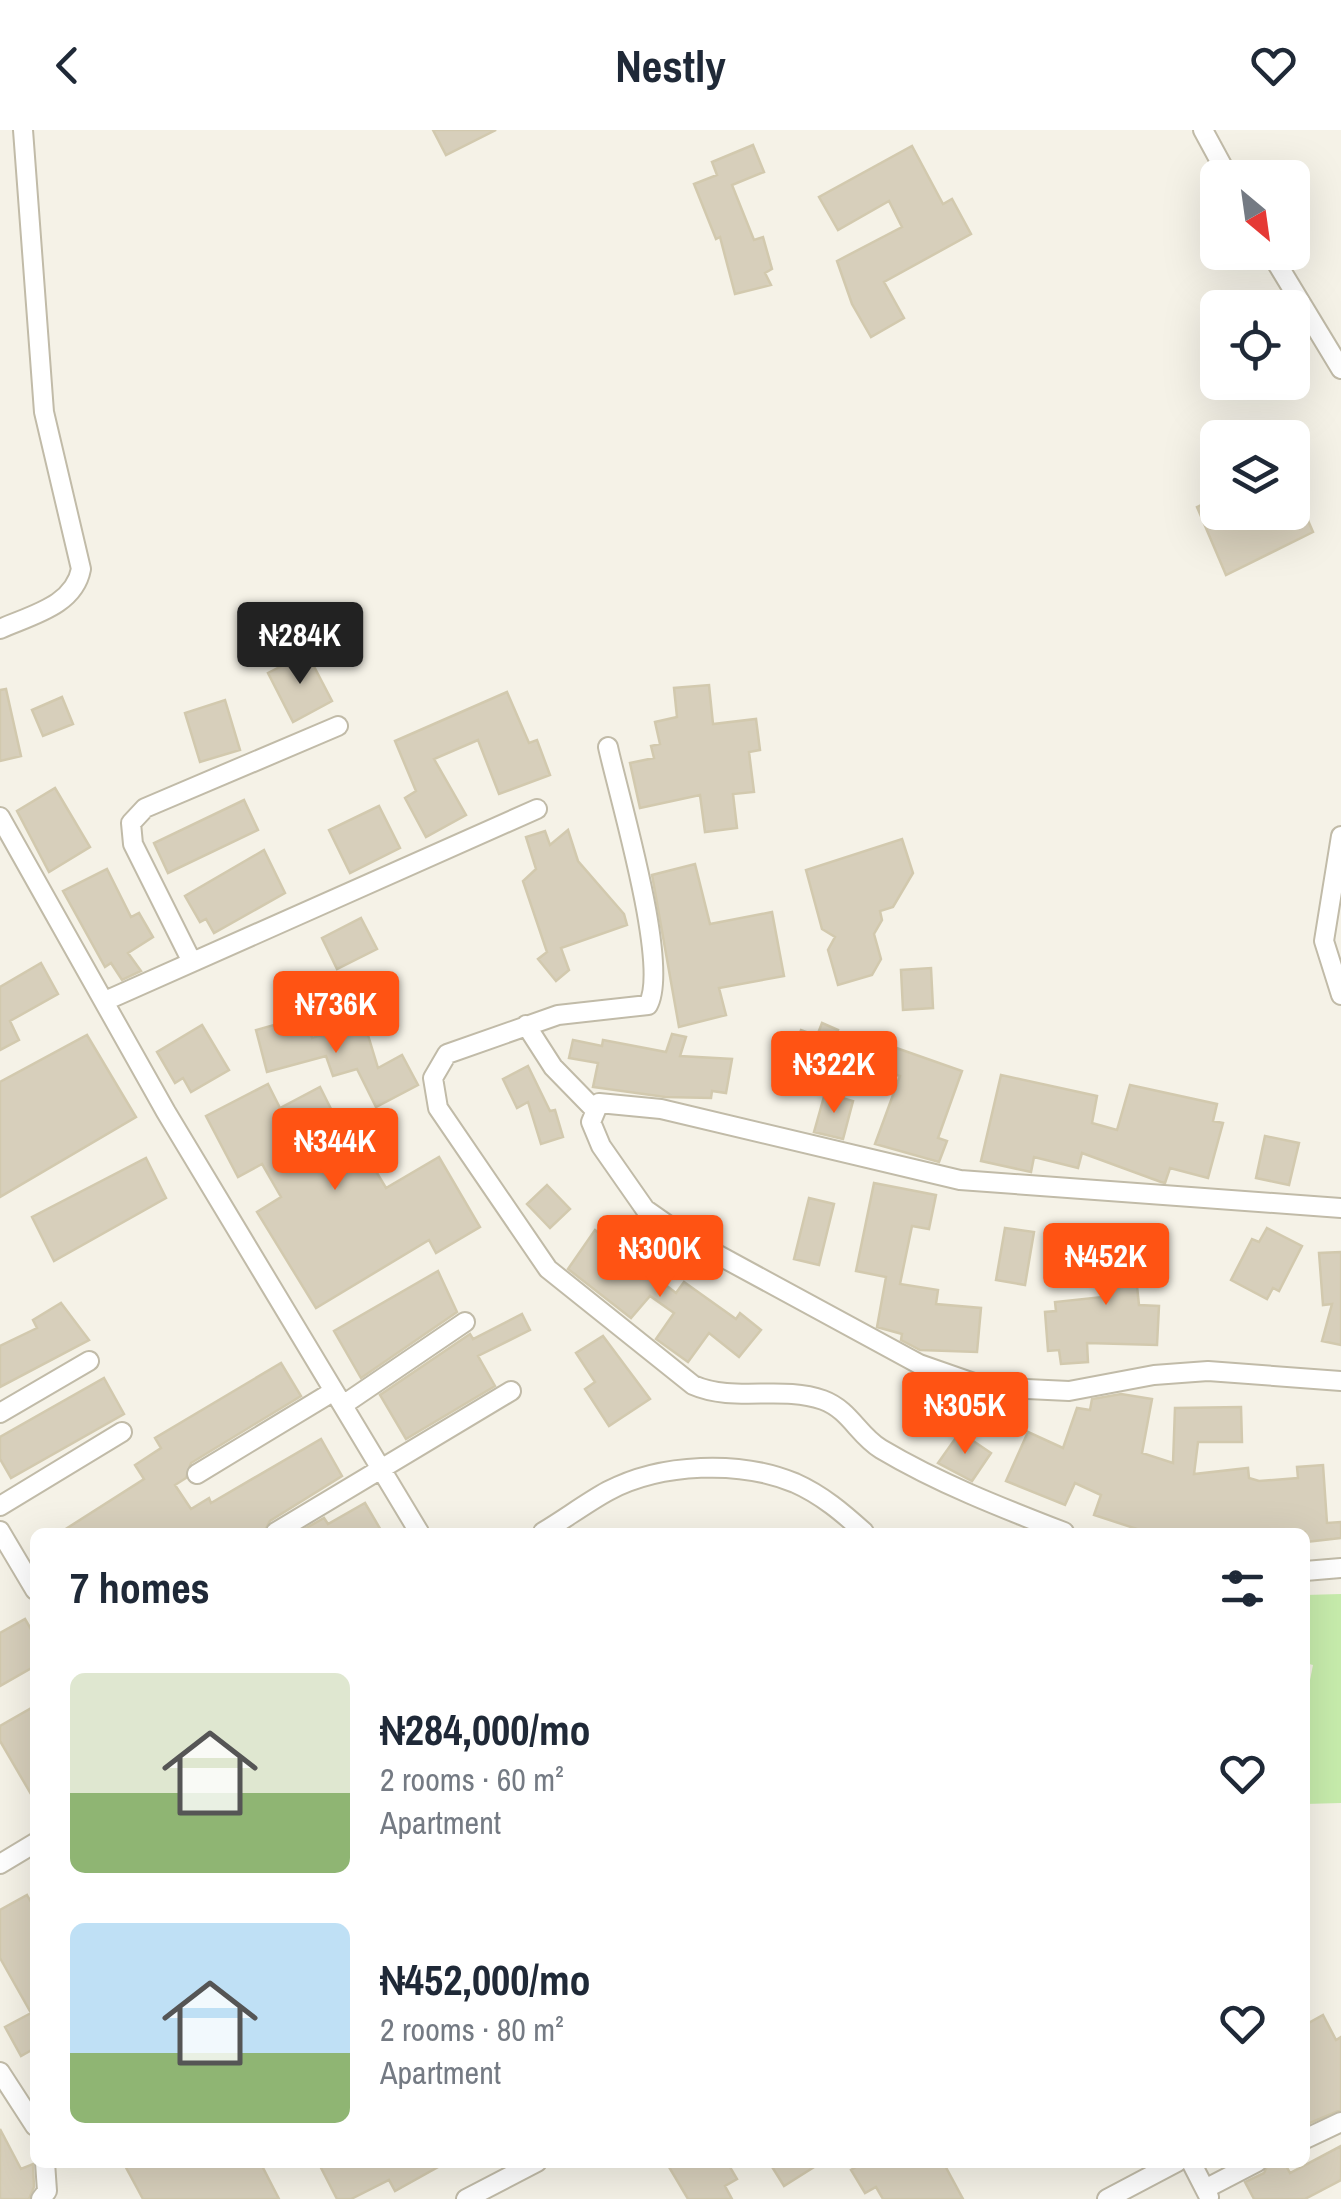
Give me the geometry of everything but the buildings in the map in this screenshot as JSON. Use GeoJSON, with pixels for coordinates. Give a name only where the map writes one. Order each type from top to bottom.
{"type":"FeatureCollection","features":[{"type":"Feature","properties":{"kind":"street"},"geometry":{"type":"LineString","coordinates":[[0,629],[66,598],[78,585],[81,569],[44,412],[23,130]]}},
{"type":"Feature","properties":{"kind":"street"},"geometry":{"type":"LineString","coordinates":[[1202,130],[1219,160]]}},
{"type":"Feature","properties":{"kind":"street"},"geometry":{"type":"LineString","coordinates":[[1281,270],[1341,369]]}},
{"type":"Feature","properties":{"kind":"street"},"geometry":{"type":"LineString","coordinates":[[192,962],[134,844],[130,824],[145,808],[338,726]]}},
{"type":"Feature","properties":{"kind":"street"},"geometry":{"type":"LineString","coordinates":[[608,747],[649,923],[654,994],[648,1005],[558,1015],[447,1054],[433,1078],[438,1108],[548,1269],[693,1385],[713,1394],[821,1399],[851,1415],[876,1446],[993,1504],[1054,1528]]}},
{"type":"Feature","properties":{"kind":"street"},"geometry":{"type":"LineString","coordinates":[[105,1001],[537,809]]}},
{"type":"Feature","properties":{"kind":"street"},"geometry":{"type":"LineString","coordinates":[[0,817],[417,1528]]}},
{"type":"Feature","properties":{"kind":"street"},"geometry":{"type":"LineString","coordinates":[[1341,836],[1324,941],[1341,995]]}},
{"type":"Feature","properties":{"kind":"street"},"geometry":{"type":"LineString","coordinates":[[526,1024],[553,1067],[594,1108]]}},
{"type":"Feature","properties":{"kind":"street"},"geometry":{"type":"LineString","coordinates":[[1341,1208],[960,1180],[661,1109],[599,1103],[591,1122],[601,1146],[645,1210],[685,1238],[918,1364],[986,1386],[1069,1390],[1154,1375],[1208,1371],[1341,1381]]}},
{"type":"Feature","properties":{"kind":"street"},"geometry":{"type":"LineString","coordinates":[[197,1474],[338,1398],[465,1322]]}},
{"type":"Feature","properties":{"kind":"street"},"geometry":{"type":"LineString","coordinates":[[0,1412],[89,1361]]}},
{"type":"Feature","properties":{"kind":"street"},"geometry":{"type":"LineString","coordinates":[[283,1528],[512,1391]]}},
{"type":"Feature","properties":{"kind":"street"},"geometry":{"type":"LineString","coordinates":[[0,1506],[122,1432]]}},
{"type":"Feature","properties":{"kind":"street"},"geometry":{"type":"LineString","coordinates":[[549,1528],[611,1490],[666,1472],[708,1468],[794,1483],[834,1505],[860,1528]]}},
{"type":"Feature","properties":{"kind":"street"},"geometry":{"type":"LineString","coordinates":[[0,1531],[30,1582]]}},
{"type":"Feature","properties":{"kind":"street"},"geometry":{"type":"LineString","coordinates":[[1310,1571],[1341,1568]]}},
{"type":"Feature","properties":{"kind":"street"},"geometry":{"type":"LineString","coordinates":[[0,1864],[30,1846]]}},
{"type":"Feature","properties":{"kind":"street"},"geometry":{"type":"LineString","coordinates":[[0,2072],[30,2118]]}},
{"type":"Feature","properties":{"kind":"street"},"geometry":{"type":"LineString","coordinates":[[1310,2137],[1341,2122]]}},
{"type":"Feature","properties":{"kind":"street"},"geometry":{"type":"LineString","coordinates":[[41,2199],[47,2191],[46,2168]]}},
{"type":"Feature","properties":{"kind":"street"},"geometry":{"type":"LineString","coordinates":[[466,2199],[525,2168]]}},
{"type":"Feature","properties":{"kind":"street"},"geometry":{"type":"LineString","coordinates":[[1107,2199],[1166,2168]]}},
{"type":"Feature","properties":{"kind":"street"},"geometry":{"type":"LineString","coordinates":[[1193,2168],[1207,2194],[1248,2168]]}},
{"type":"Feature","properties":{"kind":"green space"},"geometry":{"type":"Polygon","coordinates":[[[1341,1594],[1341,1803],[1310,1804],[1310,1595],[1341,1594]]]}}]}
